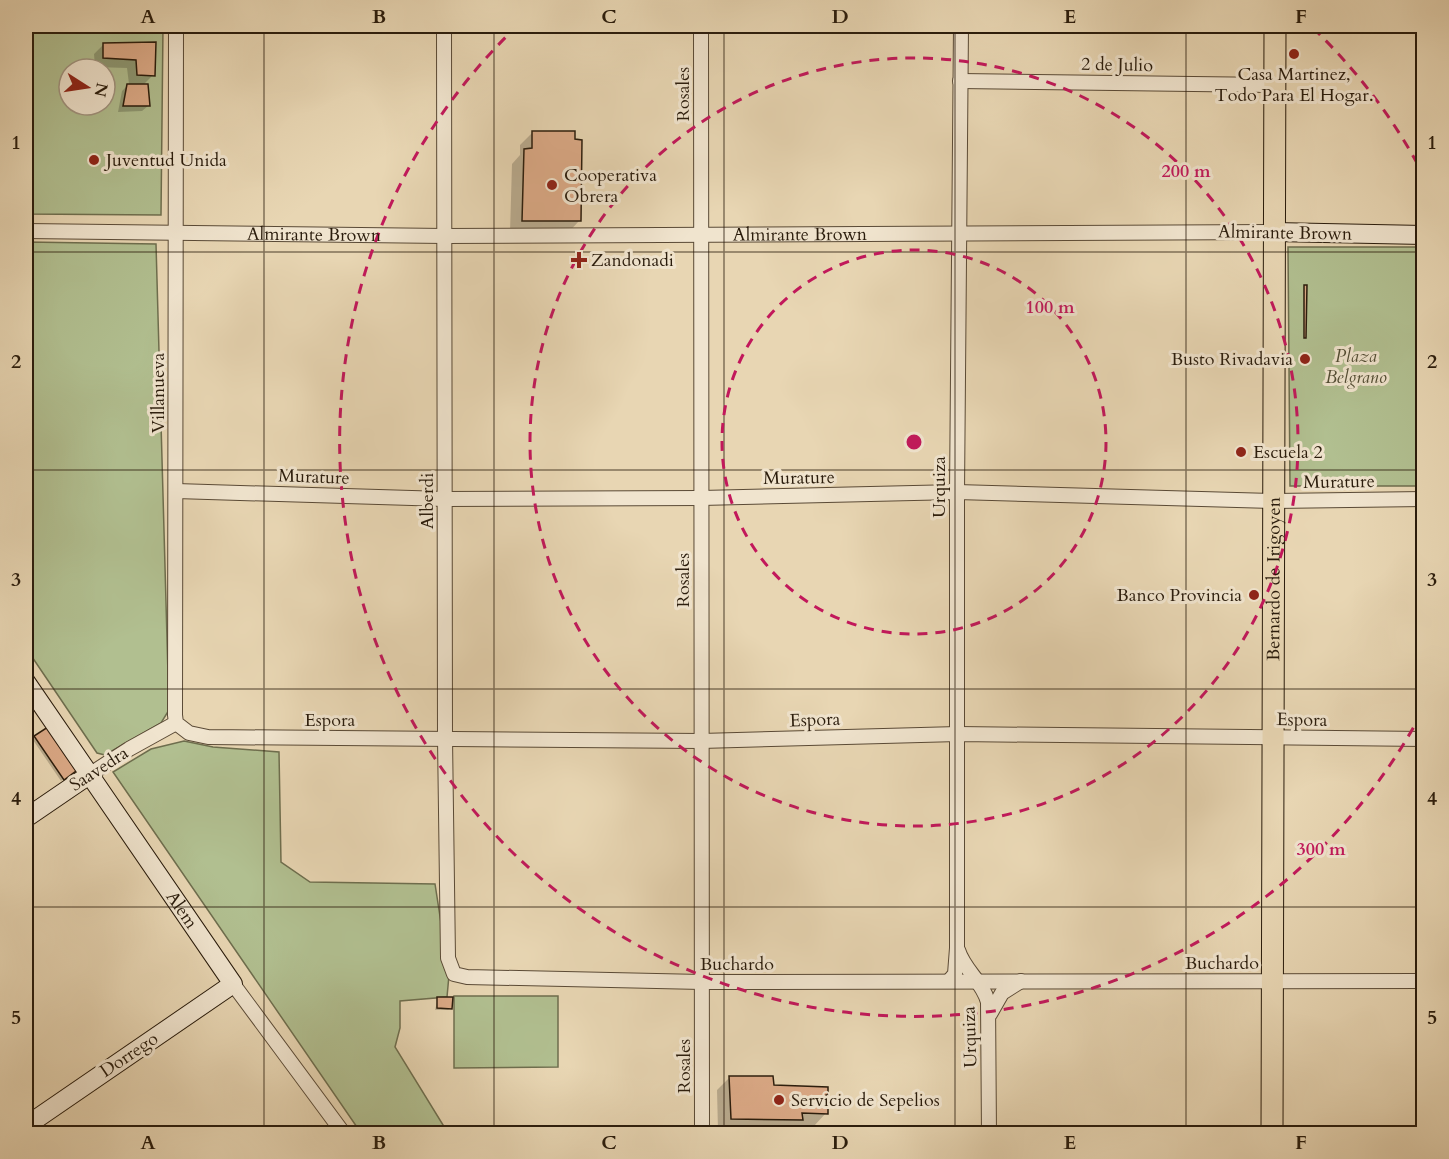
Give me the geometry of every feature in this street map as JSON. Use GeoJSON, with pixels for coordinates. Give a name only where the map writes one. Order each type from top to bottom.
{"type":"FeatureCollection","features":[{"type":"Feature","properties":{"kind":"main road","name":"Bernardo de Irigoyen"},"geometry":{"type":"LineString","coordinates":[[1272,1134],[1275,26]]}},
{"type":"Feature","properties":{"kind":"main road","name":"Almirante Brown"},"geometry":{"type":"LineString","coordinates":[[1274,232],[1424,235]]}},
{"type":"Feature","properties":{"kind":"main road","name":"Alem"},"geometry":{"type":"LineString","coordinates":[[26,682],[233,984]]}},
{"type":"Feature","properties":{"kind":"main road","name":"Saavedra"},"geometry":{"type":"LineString","coordinates":[[26,818],[89,775]]}},
{"type":"Feature","properties":{"kind":"main road","name":"Dorrego"},"geometry":{"type":"LineString","coordinates":[[31,1124],[233,984]]}},
{"type":"Feature","properties":{"kind":"street","name":"Villanueva"},"geometry":{"type":"LineString","coordinates":[[176,26],[176,723]]}},
{"type":"Feature","properties":{"kind":"street","name":"Alberdi"},"geometry":{"type":"LineString","coordinates":[[444,26],[445,738],[448,958],[454,974]]}},
{"type":"Feature","properties":{"kind":"street","name":"Rosales"},"geometry":{"type":"LineString","coordinates":[[701,26],[702,1134]]}},
{"type":"Feature","properties":{"kind":"street","name":"Urquiza"},"geometry":{"type":"LineString","coordinates":[[950,981],[955,974],[957,948],[958,232],[961,26]]}},
{"type":"Feature","properties":{"kind":"street","name":"2 de Julio"},"geometry":{"type":"LineString","coordinates":[[960,81],[1275,85]]}},
{"type":"Feature","properties":{"kind":"street","name":"Almirante Brown"},"geometry":{"type":"LineString","coordinates":[[26,231],[445,236],[1274,232]]}},
{"type":"Feature","properties":{"kind":"street","name":"Murature"},"geometry":{"type":"LineString","coordinates":[[176,491],[445,499],[701,498],[957,492],[1274,501],[1424,499]]}},
{"type":"Feature","properties":{"kind":"street","name":"Espora"},"geometry":{"type":"LineString","coordinates":[[176,723],[183,730],[208,737],[701,741],[958,734],[1424,739]]}},
{"type":"Feature","properties":{"kind":"street","name":"Saavedra"},"geometry":{"type":"LineString","coordinates":[[89,775],[129,748],[176,723]]}},
{"type":"Feature","properties":{"kind":"street","name":"Urquiza"},"geometry":{"type":"LineString","coordinates":[[957,948],[964,964],[985,992],[990,1014],[989,1134]]}},
{"type":"Feature","properties":{"kind":"street","name":"Buchardo"},"geometry":{"type":"LineString","coordinates":[[454,974],[467,977],[702,982],[1424,981]]}},
{"type":"Feature","properties":{"kind":"street"},"geometry":{"type":"LineString","coordinates":[[990,1014],[1002,993],[1021,981]]}},
{"type":"Feature","properties":{"kind":"street","name":"Alem"},"geometry":{"type":"LineString","coordinates":[[233,984],[344,1134]]}},
{"type":"Feature","properties":{"kind":"green space","name":"Juventud Unida"},"geometry":{"type":"Polygon","coordinates":[[[26,26],[163,26],[161,215],[26,214],[26,26]]]}},
{"type":"Feature","properties":{"kind":"green space"},"geometry":{"type":"Polygon","coordinates":[[[26,242],[156,244],[169,710],[161,723],[105,755],[97,753],[26,648],[26,242]]]}},
{"type":"Feature","properties":{"kind":"green space","name":"Plaza Belgrano"},"geometry":{"type":"Polygon","coordinates":[[[1288,247],[1423,247],[1423,486],[1290,486],[1288,247]]]}},
{"type":"Feature","properties":{"kind":"green space"},"geometry":{"type":"Polygon","coordinates":[[[184,741],[213,747],[279,752],[281,862],[310,882],[435,884],[449,975],[447,997],[400,1001],[400,1028],[395,1047],[448,1133],[361,1133],[113,772],[151,749],[184,741]]]}},
{"type":"Feature","properties":{"kind":"green space"},"geometry":{"type":"Polygon","coordinates":[[[454,996],[558,996],[558,1067],[454,1068],[454,996]]]}},
{"type":"Feature","properties":{"kind":"building"},"geometry":{"type":"Polygon","coordinates":[[[156,42],[155,76],[137,75],[136,60],[103,57],[103,43],[156,42]]]}},
{"type":"Feature","properties":{"kind":"building"},"geometry":{"type":"Polygon","coordinates":[[[127,84],[148,84],[150,106],[123,106],[127,84]]]}},
{"type":"Feature","properties":{"kind":"building","name":"Cooperativa Obrera"},"geometry":{"type":"Polygon","coordinates":[[[532,131],[575,131],[575,139],[582,140],[581,221],[522,221],[524,149],[532,148],[532,131]]]}},
{"type":"Feature","properties":{"kind":"building"},"geometry":{"type":"Polygon","coordinates":[[[1304,285],[1307,285],[1306,338],[1304,338],[1304,285]]]}},
{"type":"Feature","properties":{"kind":"building"},"geometry":{"type":"Polygon","coordinates":[[[51,725],[80,768],[64,780],[34,736],[51,725]]]}},
{"type":"Feature","properties":{"kind":"building"},"geometry":{"type":"Polygon","coordinates":[[[437,997],[453,997],[452,1009],[437,1008],[437,997]]]}},
{"type":"Feature","properties":{"kind":"building","name":"Servicio de Sepelios"},"geometry":{"type":"Polygon","coordinates":[[[729,1076],[773,1076],[774,1085],[828,1087],[828,1114],[802,1113],[803,1120],[731,1119],[729,1076]]]}},
{"type":"Feature","properties":{"kind":"place","name":"Casa Martinez, Todo Para El Hogar."},"geometry":{"type":"Point","coordinates":[1294,54]}},
{"type":"Feature","properties":{"kind":"place","name":"Juventud Unida"},"geometry":{"type":"Point","coordinates":[94,160]}},
{"type":"Feature","properties":{"kind":"place","name":"Cooperativa Obrera"},"geometry":{"type":"Point","coordinates":[552,185]}},
{"type":"Feature","properties":{"kind":"place","name":"Zandonadi"},"geometry":{"type":"Point","coordinates":[579,260]}},
{"type":"Feature","properties":{"kind":"place","name":"Busto Rivadavia"},"geometry":{"type":"Point","coordinates":[1305,359]}},
{"type":"Feature","properties":{"kind":"place","name":"Escuela 2"},"geometry":{"type":"Point","coordinates":[1241,452]}},
{"type":"Feature","properties":{"kind":"place","name":"Banco Provincia"},"geometry":{"type":"Point","coordinates":[1254,595]}},
{"type":"Feature","properties":{"kind":"place","name":"Servicio de Sepelios"},"geometry":{"type":"Point","coordinates":[779,1100]}}]}
